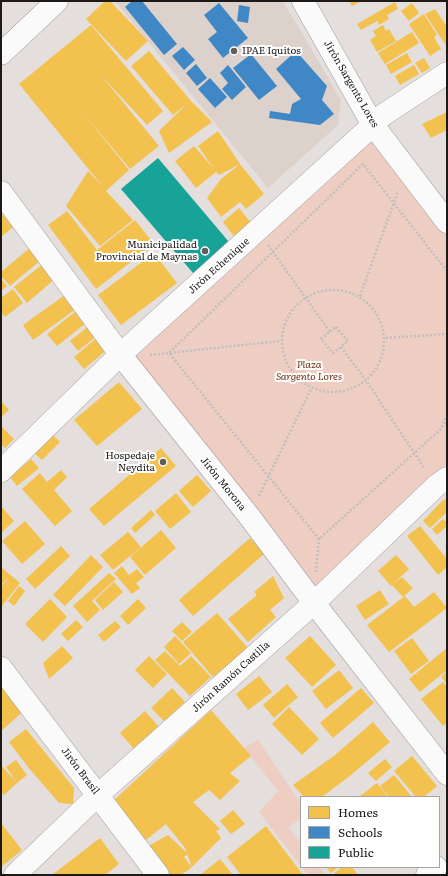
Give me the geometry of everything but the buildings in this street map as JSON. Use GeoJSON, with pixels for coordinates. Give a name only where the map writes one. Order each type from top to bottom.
{"type":"FeatureCollection","features":[{"type":"Feature","properties":{"kind":"street"},"geometry":{"type":"LineString","coordinates":[[3,47],[57,1]]}},
{"type":"Feature","properties":{"kind":"street","name":"Jirón Sargento Lores"},"geometry":{"type":"LineString","coordinates":[[303,1],[373,125],[447,222]]}},
{"type":"Feature","properties":{"kind":"street","name":"Jirón Echenique"},"geometry":{"type":"LineString","coordinates":[[1,471],[257,230],[383,115],[447,73]]}},
{"type":"Feature","properties":{"kind":"street","name":"Jirón Morona"},"geometry":{"type":"LineString","coordinates":[[1,192],[122,356],[249,516],[314,603],[447,774]]}},
{"type":"Feature","properties":{"kind":"street","name":"Jirón Ramón Castilla"},"geometry":{"type":"LineString","coordinates":[[14,875],[98,795],[314,603],[442,482]]}},
{"type":"Feature","properties":{"kind":"street","name":"Jirón Brasil"},"geometry":{"type":"LineString","coordinates":[[1,668],[158,875]]}},
{"type":"Feature","properties":{"kind":"street"},"geometry":{"type":"LineString","coordinates":[[427,875],[435,868]]}},
{"type":"Feature","properties":{"kind":"path"},"geometry":{"type":"LineString","coordinates":[[169,353],[362,164],[447,271]]}},
{"type":"Feature","properties":{"kind":"path"},"geometry":{"type":"LineString","coordinates":[[360,296],[406,168]]}},
{"type":"Feature","properties":{"kind":"path"},"geometry":{"type":"LineString","coordinates":[[257,230],[330,332]]}},
{"type":"Feature","properties":{"kind":"path"},"geometry":{"type":"LineString","coordinates":[[332,288],[360,296],[382,322],[386,338],[378,370],[367,382],[330,393],[311,389],[295,377],[280,342],[283,324],[304,297],[332,288]]}},
{"type":"Feature","properties":{"kind":"path"},"geometry":{"type":"LineString","coordinates":[[336,327],[348,341],[341,347],[333,353],[321,339],[336,327]]}},
{"type":"Feature","properties":{"kind":"path"},"geometry":{"type":"LineString","coordinates":[[386,338],[447,334]]}},
{"type":"Feature","properties":{"kind":"path"},"geometry":{"type":"LineString","coordinates":[[122,356],[280,342]]}},
{"type":"Feature","properties":{"kind":"path"},"geometry":{"type":"LineString","coordinates":[[341,347],[367,382],[414,453],[442,482]]}},
{"type":"Feature","properties":{"kind":"path"},"geometry":{"type":"LineString","coordinates":[[169,353],[319,539],[447,423]]}},
{"type":"Feature","properties":{"kind":"path"},"geometry":{"type":"LineString","coordinates":[[249,516],[311,389]]}},
{"type":"Feature","properties":{"kind":"path"},"geometry":{"type":"LineString","coordinates":[[441,429],[447,414]]}},
{"type":"Feature","properties":{"kind":"shaded area","name":"IPAE Iquitos"},"geometry":{"type":"Polygon","coordinates":[[[115,1],[283,1],[341,100],[338,125],[268,188],[115,1]]]}},
{"type":"Feature","properties":{"kind":"green space","name":"Plaza Sargento Lores"},"geometry":{"type":"Polygon","coordinates":[[[373,125],[447,222],[447,477],[314,603],[123,358],[373,125]]]}},
{"type":"Feature","properties":{"kind":"green space"},"geometry":{"type":"Polygon","coordinates":[[[258,740],[300,803],[300,820],[288,827],[300,842],[300,865],[259,812],[278,791],[244,748],[258,740]]]}},
{"type":"Feature","properties":{"kind":"green space"},"geometry":{"type":"Polygon","coordinates":[[[303,868],[321,868],[326,875],[308,875],[303,868]]]}},
{"type":"Feature","properties":{"kind":"place","name":"IPAE Iquitos"},"geometry":{"type":"Point","coordinates":[234,51]}},
{"type":"Feature","properties":{"kind":"place","name":"Municipalidad Provincial de Maynas"},"geometry":{"type":"Point","coordinates":[205,251]}},
{"type":"Feature","properties":{"kind":"place","name":"Hospedaje Neydita"},"geometry":{"type":"Point","coordinates":[163,462]}}]}
